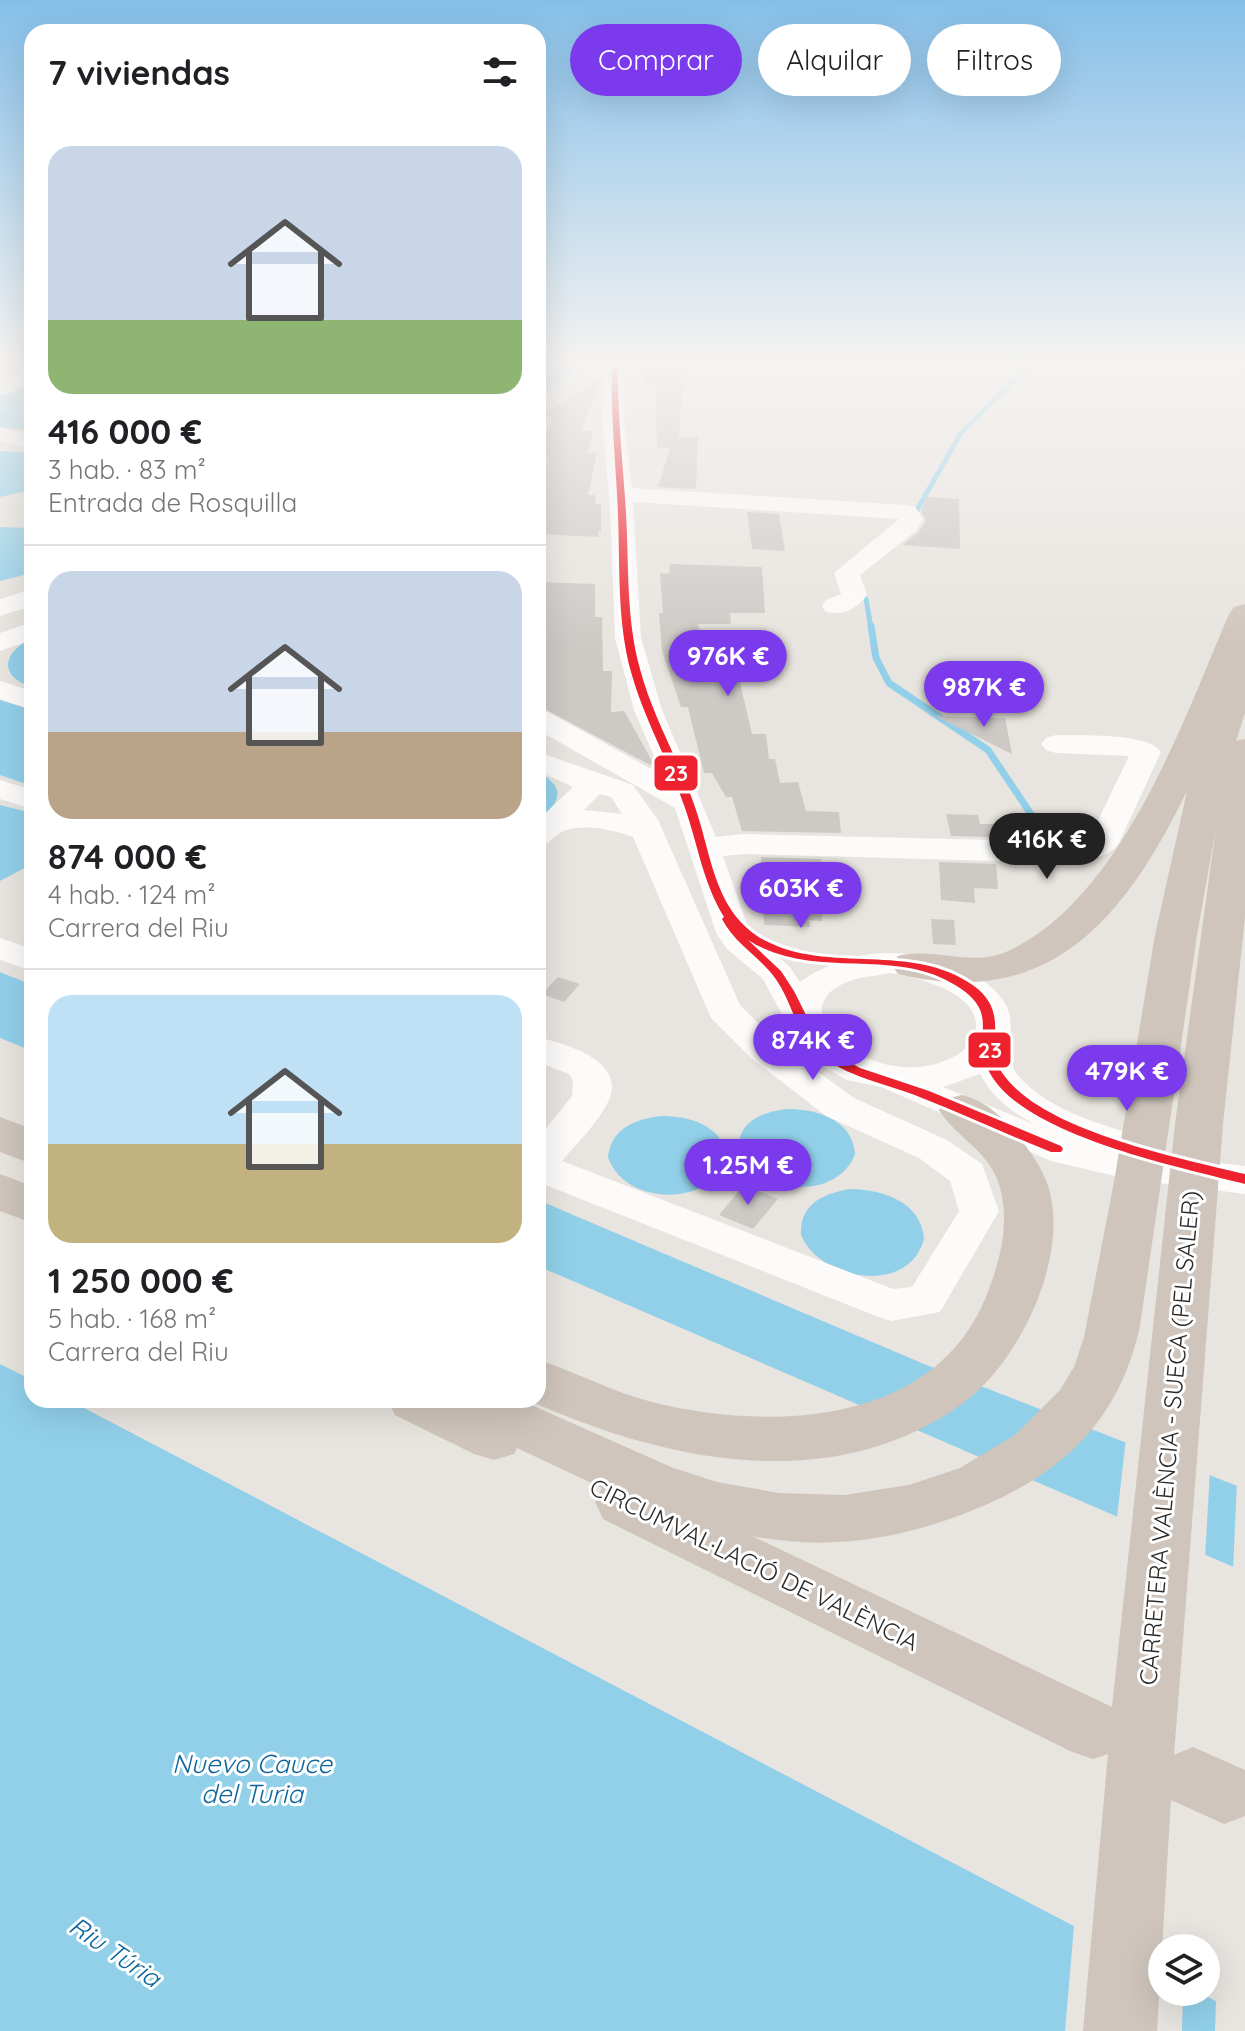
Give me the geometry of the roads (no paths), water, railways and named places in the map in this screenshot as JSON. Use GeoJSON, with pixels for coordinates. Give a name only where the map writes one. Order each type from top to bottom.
{"type":"FeatureCollection","features":[{"type":"Feature","properties":{"kind":"highway"},"geometry":{"type":"LineString","coordinates":[[913,965],[982,970],[1011,964],[1051,944],[1078,920],[1122,869],[1174,781],[1245,614]]}},
{"type":"Feature","properties":{"kind":"highway"},"geometry":{"type":"LineString","coordinates":[[486,1408],[667,1492],[748,1515],[780,1518],[852,1518],[888,1513],[960,1493],[1018,1464],[1053,1435],[1080,1406],[1103,1363],[1113,1331],[1180,920],[1216,750],[1245,664]]}},
{"type":"Feature","properties":{"kind":"highway","name":"CARRETERA VALÈNCIA - SUECA (PEL SALER)"},"geometry":{"type":"LineString","coordinates":[[1120,2031],[1171,1405],[1199,1124],[1245,750]]}},
{"type":"Feature","properties":{"kind":"highway"},"geometry":{"type":"LineString","coordinates":[[546,1384],[631,1419],[713,1437],[778,1440],[844,1431],[897,1414],[954,1381],[991,1336],[1015,1290],[1024,1261],[1027,1209],[1025,1191],[1006,1154],[992,1136],[962,1110]]}},
{"type":"Feature","properties":{"kind":"highway"},"geometry":{"type":"LineString","coordinates":[[0,1133],[24,1144]]}},
{"type":"Feature","properties":{"kind":"highway"},"geometry":{"type":"LineString","coordinates":[[0,1191],[24,1202]]}},
{"type":"Feature","properties":{"kind":"highway","name":"CIRCUMVAL·LACIÓ DE VALÈNCIA"},"geometry":{"type":"LineString","coordinates":[[431,1408],[1093,1730]]}},
{"type":"Feature","properties":{"kind":"street"},"geometry":{"type":"LineString","coordinates":[[617,457],[628,638],[648,710],[689,803],[739,942],[777,973],[808,1034],[836,1061],[883,1077],[1027,1139],[1092,1159],[1245,1180]]}},
{"type":"Feature","properties":{"kind":"street"},"geometry":{"type":"LineString","coordinates":[[621,494],[907,512],[911,519],[908,525],[847,573],[854,595],[847,603],[835,606]]}},
{"type":"Feature","properties":{"kind":"street"},"geometry":{"type":"LineString","coordinates":[[0,608],[24,600]]}},
{"type":"Feature","properties":{"kind":"street"},"geometry":{"type":"LineString","coordinates":[[0,643],[24,633]]}},
{"type":"Feature","properties":{"kind":"street"},"geometry":{"type":"LineString","coordinates":[[0,689],[24,698]]}},
{"type":"Feature","properties":{"kind":"street"},"geometry":{"type":"LineString","coordinates":[[546,723],[689,803]]}},
{"type":"Feature","properties":{"kind":"street"},"geometry":{"type":"LineString","coordinates":[[704,848],[744,844],[948,852],[1068,853],[1089,850],[1103,843],[1146,752],[1130,747],[1056,744]]}},
{"type":"Feature","properties":{"kind":"street"},"geometry":{"type":"LineString","coordinates":[[546,764],[622,791],[647,831],[724,1010],[764,1050],[840,1107],[933,1149],[968,1174],[979,1211],[925,1301],[891,1305],[546,1169]]}},
{"type":"Feature","properties":{"kind":"street"},"geometry":{"type":"LineString","coordinates":[[546,831],[589,788],[584,778]]}},
{"type":"Feature","properties":{"kind":"street"},"geometry":{"type":"LineString","coordinates":[[0,789],[24,797]]}},
{"type":"Feature","properties":{"kind":"street"},"geometry":{"type":"LineString","coordinates":[[546,831],[578,819],[621,820],[647,831]]}},
{"type":"Feature","properties":{"kind":"street"},"geometry":{"type":"LineString","coordinates":[[728,918],[758,942],[790,957],[826,964],[913,965],[955,978],[971,989],[991,1014],[994,1028],[989,1055],[998,1078],[1018,1098],[1042,1112],[1120,1144],[1245,1180]]}},
{"type":"Feature","properties":{"kind":"street"},"geometry":{"type":"LineString","coordinates":[[0,948],[24,958]]}},
{"type":"Feature","properties":{"kind":"street"},"geometry":{"type":"LineString","coordinates":[[803,1019],[805,1003],[819,983],[846,969],[867,964]]}},
{"type":"Feature","properties":{"kind":"street"},"geometry":{"type":"LineString","coordinates":[[883,1077],[908,1080],[952,1073],[982,1055],[991,1042]]}},
{"type":"Feature","properties":{"kind":"street"},"geometry":{"type":"LineString","coordinates":[[546,1052],[582,1066],[592,1079],[591,1098],[546,1156]]}},
{"type":"Feature","properties":{"kind":"water"},"geometry":{"type":"Polygon","coordinates":[[[0,457],[24,457],[24,492],[0,497],[0,457]]]}},
{"type":"Feature","properties":{"kind":"water"},"geometry":{"type":"Polygon","coordinates":[[[0,527],[24,528],[24,575],[0,581],[0,527]]]}},
{"type":"Feature","properties":{"kind":"water"},"geometry":{"type":"Polygon","coordinates":[[[22,644],[24,684],[14,677],[8,665],[14,651],[22,644]]]}},
{"type":"Feature","properties":{"kind":"water"},"geometry":{"type":"Polygon","coordinates":[[[0,700],[24,708],[24,783],[0,775],[0,700]]]}},
{"type":"Feature","properties":{"kind":"water"},"geometry":{"type":"Polygon","coordinates":[[[546,777],[557,791],[546,814],[546,777]]]}},
{"type":"Feature","properties":{"kind":"water"},"geometry":{"type":"Polygon","coordinates":[[[0,805],[24,811],[24,868],[0,881],[0,805]]]}},
{"type":"Feature","properties":{"kind":"water"},"geometry":{"type":"Polygon","coordinates":[[[0,972],[24,982],[24,1048],[0,1038],[0,972]]]}},
{"type":"Feature","properties":{"kind":"water"},"geometry":{"type":"Polygon","coordinates":[[[787,1109],[821,1114],[840,1124],[852,1142],[855,1154],[846,1169],[832,1180],[815,1186],[796,1187],[778,1184],[747,1165],[738,1150],[739,1140],[747,1125],[761,1116],[787,1109]]]}},
{"type":"Feature","properties":{"kind":"water"},"geometry":{"type":"Polygon","coordinates":[[[661,1116],[695,1121],[705,1125],[720,1139],[726,1161],[716,1176],[702,1187],[666,1195],[647,1192],[617,1173],[608,1157],[619,1132],[634,1123],[661,1116]]]}},
{"type":"Feature","properties":{"kind":"water"},"geometry":{"type":"Polygon","coordinates":[[[851,1189],[876,1192],[899,1200],[916,1216],[924,1239],[915,1257],[901,1269],[884,1275],[864,1276],[844,1272],[811,1251],[801,1235],[804,1215],[815,1202],[851,1189]]]}},
{"type":"Feature","properties":{"kind":"water"},"geometry":{"type":"Polygon","coordinates":[[[546,1203],[924,1364],[1245,1489],[1245,1572],[546,1269],[546,1203]]]}},
{"type":"Feature","properties":{"kind":"water","name":"Nuevo Cauce del Turia"},"geometry":{"type":"Polygon","coordinates":[[[0,1364],[24,1376],[24,1408],[84,1408],[1148,1965],[1148,2006],[1220,2006],[1220,2003],[1245,2016],[1245,2031],[0,2031],[0,1364]]]}},
{"type":"Feature","properties":{"kind":"waterway"},"geometry":{"type":"LineString","coordinates":[[917,510],[947,457]]}},
{"type":"Feature","properties":{"kind":"waterway"},"geometry":{"type":"LineString","coordinates":[[866,599],[871,628]]}},
{"type":"Feature","properties":{"kind":"waterway"},"geometry":{"type":"LineString","coordinates":[[871,626],[876,658],[889,683],[988,750],[1053,847]]}},
{"type":"Feature","properties":{"kind":"water label","name":"Riu Túria"},"geometry":{"type":"Point","coordinates":[115,1952]}}]}
